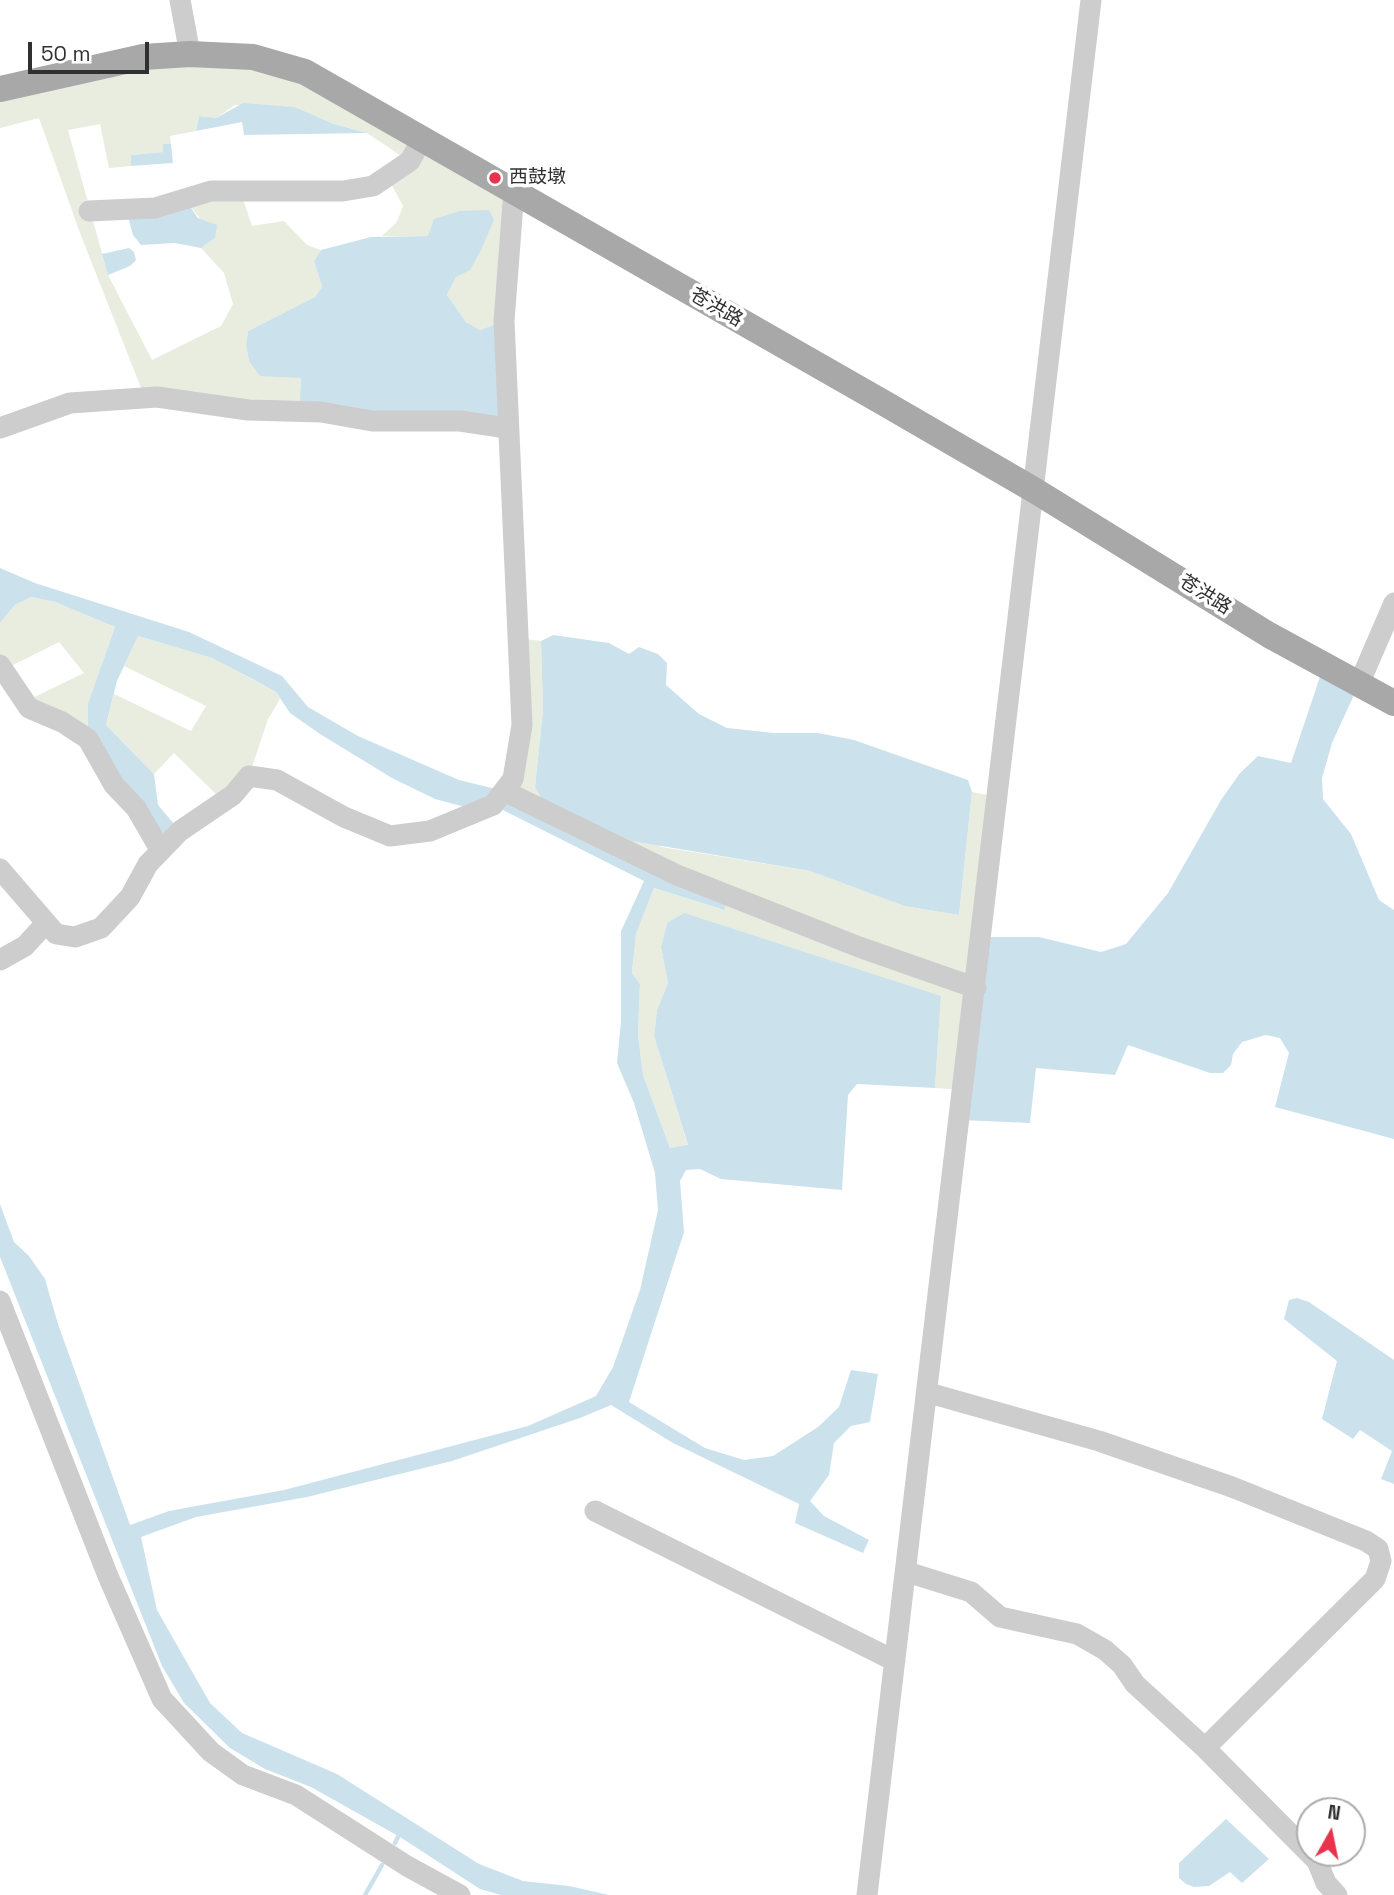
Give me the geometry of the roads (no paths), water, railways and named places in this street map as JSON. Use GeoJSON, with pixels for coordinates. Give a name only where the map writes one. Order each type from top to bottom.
{"type":"FeatureCollection","features":[{"type":"Feature","properties":{"kind":"main road","name":"苍洪路"},"geometry":{"type":"LineString","coordinates":[[0,92],[142,57],[190,54],[253,57],[305,72],[1034,492],[1269,635],[1394,705]]}},
{"type":"Feature","properties":{"kind":"main road"},"geometry":{"type":"LineString","coordinates":[[0,92],[143,62],[196,60],[254,63],[305,76],[422,140]]}},
{"type":"Feature","properties":{"kind":"main road"},"geometry":{"type":"LineString","coordinates":[[1034,492],[1284,648],[1394,705]]}},
{"type":"Feature","properties":{"kind":"street"},"geometry":{"type":"LineString","coordinates":[[180,0],[190,54]]}},
{"type":"Feature","properties":{"kind":"street"},"geometry":{"type":"LineString","coordinates":[[867,1895],[929,1393],[1091,0]]}},
{"type":"Feature","properties":{"kind":"street"},"geometry":{"type":"LineString","coordinates":[[89,211],[155,208],[211,191],[343,191],[373,186],[410,161],[422,140]]}},
{"type":"Feature","properties":{"kind":"street"},"geometry":{"type":"LineString","coordinates":[[0,869],[56,934],[75,937],[101,928],[130,897],[148,864],[180,831],[233,794],[249,776],[277,780],[344,817],[390,835],[430,831],[493,805],[513,779],[522,725],[504,321],[514,193]]}},
{"type":"Feature","properties":{"kind":"street"},"geometry":{"type":"LineString","coordinates":[[0,428],[70,403],[157,397],[248,410],[321,412],[372,421],[460,421],[507,428]]}},
{"type":"Feature","properties":{"kind":"street"},"geometry":{"type":"LineString","coordinates":[[1359,684],[1394,603]]}},
{"type":"Feature","properties":{"kind":"street"},"geometry":{"type":"LineString","coordinates":[[0,665],[29,708],[62,722],[88,739],[114,785],[136,808],[161,851]]}},
{"type":"Feature","properties":{"kind":"street"},"geometry":{"type":"LineString","coordinates":[[504,790],[677,875],[859,947],[976,988]]}},
{"type":"Feature","properties":{"kind":"street"},"geometry":{"type":"LineString","coordinates":[[0,960],[25,946],[46,923]]}},
{"type":"Feature","properties":{"kind":"street"},"geometry":{"type":"LineString","coordinates":[[0,1301],[108,1577],[162,1699],[211,1752],[243,1775],[296,1795],[407,1866],[460,1895]]}},
{"type":"Feature","properties":{"kind":"street"},"geometry":{"type":"LineString","coordinates":[[929,1393],[1099,1441],[1232,1487],[1366,1541],[1378,1549],[1381,1561],[1375,1579],[1205,1748]]}},
{"type":"Feature","properties":{"kind":"street"},"geometry":{"type":"LineString","coordinates":[[595,1511],[895,1661]]}},
{"type":"Feature","properties":{"kind":"street"},"geometry":{"type":"LineString","coordinates":[[906,1572],[971,1592],[1000,1617],[1077,1634],[1105,1650],[1122,1665],[1135,1684],[1205,1748],[1317,1861],[1326,1883],[1337,1895]]}},
{"type":"Feature","properties":{"kind":"water"},"geometry":{"type":"Polygon","coordinates":[[[243,103],[295,107],[334,124],[367,133],[244,135],[242,122],[196,131],[199,116],[216,118],[243,103]]]}},
{"type":"Feature","properties":{"kind":"water"},"geometry":{"type":"Polygon","coordinates":[[[163,144],[171,144],[173,163],[131,166],[131,155],[163,152],[163,144]]]}},
{"type":"Feature","properties":{"kind":"water"},"geometry":{"type":"Polygon","coordinates":[[[185,199],[198,218],[217,225],[215,238],[201,248],[175,243],[141,245],[133,235],[126,209],[185,199]]]}},
{"type":"Feature","properties":{"kind":"water"},"geometry":{"type":"Polygon","coordinates":[[[489,210],[494,220],[481,250],[470,270],[456,277],[447,295],[466,322],[480,330],[504,321],[507,428],[299,412],[301,378],[260,376],[249,361],[246,346],[248,331],[315,297],[322,287],[314,261],[321,250],[371,237],[428,236],[434,219],[460,211],[489,210]]]}},
{"type":"Feature","properties":{"kind":"water"},"geometry":{"type":"Polygon","coordinates":[[[129,248],[134,252],[136,260],[130,266],[108,275],[102,254],[129,248]]]}},
{"type":"Feature","properties":{"kind":"water"},"geometry":{"type":"Polygon","coordinates":[[[0,568],[35,583],[189,632],[282,676],[308,707],[358,736],[459,780],[504,791],[728,895],[724,910],[654,888],[636,934],[632,973],[640,984],[638,1034],[643,1075],[670,1148],[688,1145],[654,1036],[657,1010],[668,983],[661,947],[667,923],[684,913],[941,996],[935,1088],[857,1084],[848,1095],[842,1190],[721,1179],[700,1169],[686,1170],[680,1181],[684,1232],[629,1402],[705,1448],[744,1460],[773,1456],[818,1427],[839,1407],[851,1370],[878,1374],[870,1422],[851,1426],[834,1443],[829,1475],[810,1501],[824,1516],[869,1540],[863,1553],[795,1523],[799,1504],[673,1443],[611,1405],[452,1461],[307,1497],[196,1517],[141,1537],[157,1610],[210,1703],[242,1733],[337,1774],[479,1864],[523,1881],[569,1886],[609,1895],[501,1895],[480,1889],[400,1837],[311,1787],[265,1769],[230,1748],[184,1703],[162,1666],[0,1257],[0,1204],[14,1242],[29,1256],[45,1279],[58,1324],[130,1525],[169,1511],[284,1490],[528,1426],[596,1396],[613,1367],[640,1290],[658,1210],[655,1173],[634,1103],[617,1063],[621,1021],[621,931],[644,881],[493,805],[465,807],[435,799],[392,778],[320,734],[290,713],[276,692],[256,681],[212,658],[138,636],[117,681],[106,725],[154,774],[158,805],[180,831],[161,851],[88,739],[88,703],[115,627],[55,602],[31,597],[15,605],[0,623],[0,568]]]}},
{"type":"Feature","properties":{"kind":"water"},"geometry":{"type":"Polygon","coordinates":[[[553,635],[609,643],[629,654],[639,647],[658,654],[667,663],[666,685],[699,714],[727,728],[774,733],[818,733],[854,740],[968,780],[972,792],[959,915],[904,906],[810,871],[632,841],[542,799],[535,787],[543,710],[541,641],[553,635]]]}},
{"type":"Feature","properties":{"kind":"water"},"geometry":{"type":"Polygon","coordinates":[[[1324,665],[1359,684],[1332,743],[1322,778],[1323,799],[1351,834],[1379,900],[1394,910],[1394,1139],[1275,1107],[1289,1053],[1280,1038],[1266,1035],[1242,1042],[1233,1054],[1231,1065],[1223,1073],[1210,1073],[1128,1045],[1115,1075],[1036,1068],[1030,1123],[961,1120],[982,937],[1039,937],[1101,952],[1126,944],[1168,893],[1221,800],[1240,773],[1258,756],[1291,763],[1324,665]]]}},
{"type":"Feature","properties":{"kind":"water"},"geometry":{"type":"Polygon","coordinates":[[[1297,1298],[1309,1302],[1394,1360],[1394,1484],[1381,1479],[1392,1451],[1360,1430],[1353,1439],[1322,1419],[1337,1361],[1284,1319],[1289,1300],[1297,1298]]]}},
{"type":"Feature","properties":{"kind":"water"},"geometry":{"type":"Polygon","coordinates":[[[1226,1819],[1269,1859],[1242,1883],[1230,1872],[1209,1886],[1194,1887],[1186,1884],[1179,1878],[1179,1863],[1226,1819]]]}},
{"type":"Feature","properties":{"kind":"waterway"},"geometry":{"type":"LineString","coordinates":[[395,1843],[401,1831]]}},
{"type":"Feature","properties":{"kind":"waterway"},"geometry":{"type":"LineString","coordinates":[[365,1895],[382,1865]]}},
{"type":"Feature","properties":{"kind":"place","name":"西鼓墩"},"geometry":{"type":"Point","coordinates":[495,178]}}]}
